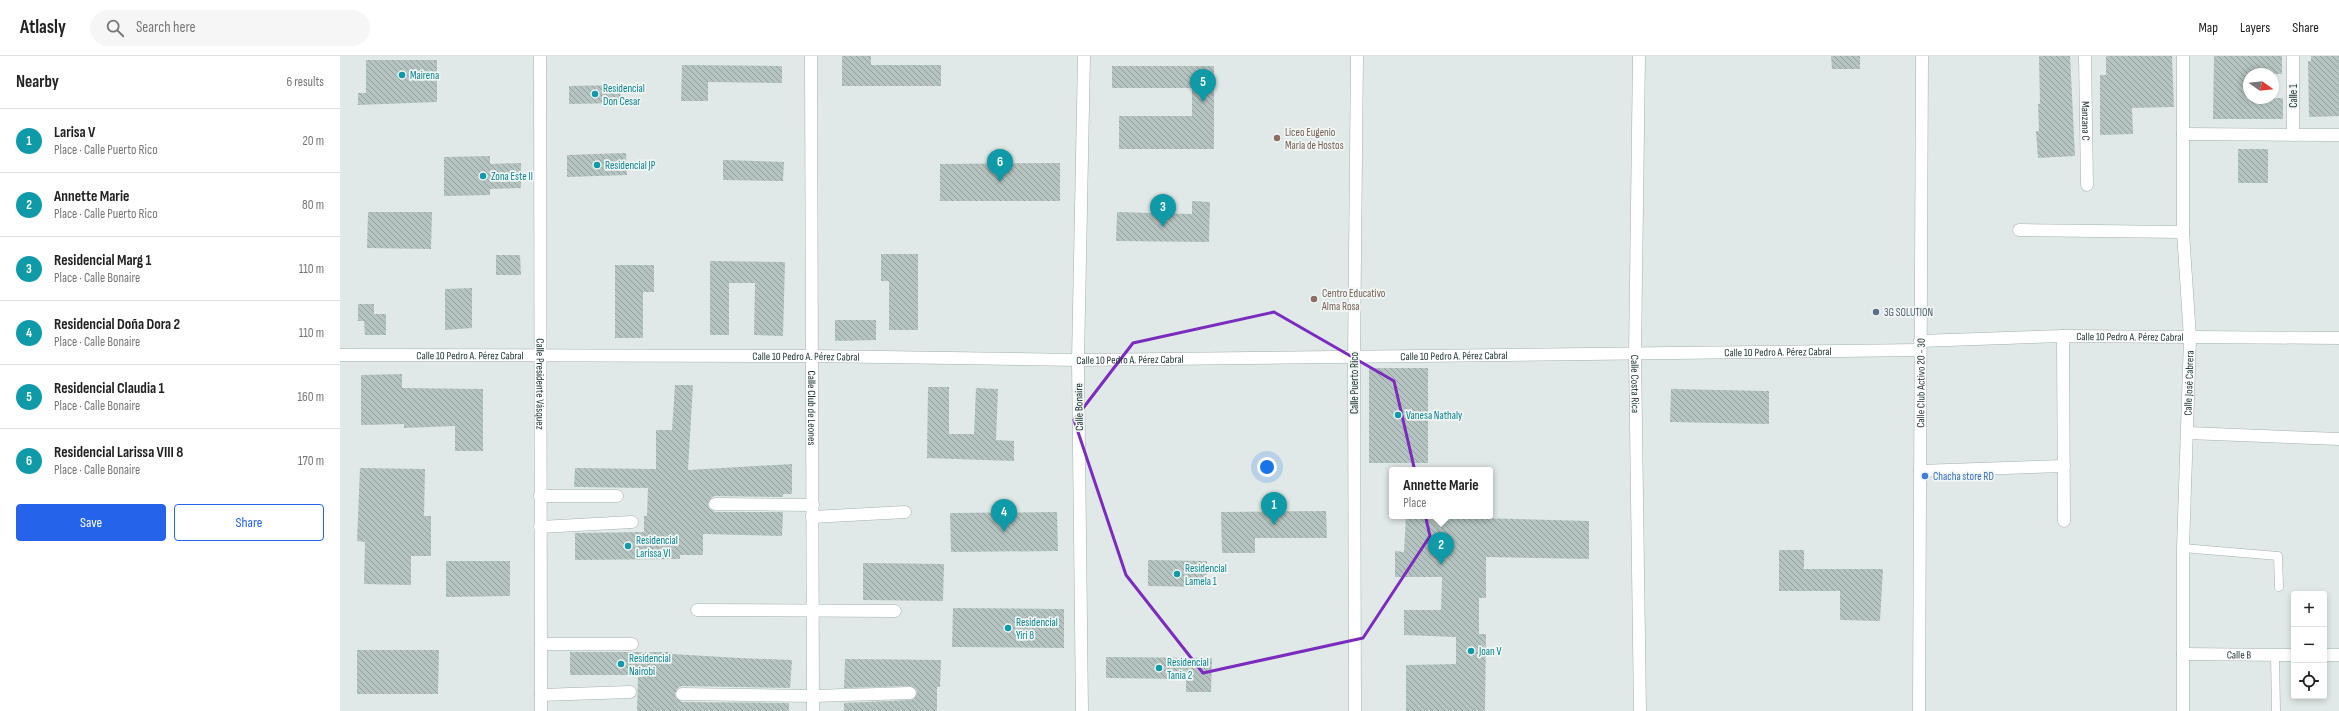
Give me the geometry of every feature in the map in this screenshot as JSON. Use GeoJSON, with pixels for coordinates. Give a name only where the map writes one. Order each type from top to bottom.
{"type":"FeatureCollection","features":[{"type":"Feature","properties":{"kind":"street","name":"Calle Presidente Vásquez"},"geometry":{"type":"LineString","coordinates":[[540,56],[539,355],[541,711]]}},
{"type":"Feature","properties":{"kind":"street","name":"Calle Club de Leones"},"geometry":{"type":"LineString","coordinates":[[811,56],[813,711]]}},
{"type":"Feature","properties":{"kind":"street","name":"Calle Bonaire"},"geometry":{"type":"LineString","coordinates":[[1082,711],[1078,360],[1084,56]]}},
{"type":"Feature","properties":{"kind":"street","name":"Calle Puerto Rico"},"geometry":{"type":"LineString","coordinates":[[1355,711],[1354,357],[1357,56]]}},
{"type":"Feature","properties":{"kind":"street","name":"Calle Costa Rica"},"geometry":{"type":"LineString","coordinates":[[1639,56],[1636,355],[1640,711]]}},
{"type":"Feature","properties":{"kind":"street","name":"Calle Club Activo 20 - 30"},"geometry":{"type":"LineString","coordinates":[[1919,711],[1922,56]]}},
{"type":"Feature","properties":{"kind":"street","name":"Manzana C"},"geometry":{"type":"LineString","coordinates":[[2085,56],[2087,185]]}},
{"type":"Feature","properties":{"kind":"street","name":"Calle José Cabrera"},"geometry":{"type":"LineString","coordinates":[[2183,56],[2183,232],[2190,338],[2183,548],[2183,711]]}},
{"type":"Feature","properties":{"kind":"street","name":"Calle 1"},"geometry":{"type":"LineString","coordinates":[[2293,56],[2293,135]]}},
{"type":"Feature","properties":{"kind":"street"},"geometry":{"type":"LineString","coordinates":[[2183,134],[2339,135]]}},
{"type":"Feature","properties":{"kind":"street"},"geometry":{"type":"LineString","coordinates":[[2019,230],[2183,232]]}},
{"type":"Feature","properties":{"kind":"street","name":"Calle 10 Pedro A. Pérez Cabral"},"geometry":{"type":"LineString","coordinates":[[340,355],[813,356],[1078,360],[1636,355],[1920,346],[2063,336],[2339,338]]}},
{"type":"Feature","properties":{"kind":"street"},"geometry":{"type":"LineString","coordinates":[[2063,336],[2064,521]]}},
{"type":"Feature","properties":{"kind":"street"},"geometry":{"type":"LineString","coordinates":[[2188,433],[2339,439]]}},
{"type":"Feature","properties":{"kind":"street"},"geometry":{"type":"LineString","coordinates":[[1920,471],[2064,466]]}},
{"type":"Feature","properties":{"kind":"street"},"geometry":{"type":"LineString","coordinates":[[540,496],[617,496]]}},
{"type":"Feature","properties":{"kind":"street"},"geometry":{"type":"LineString","coordinates":[[715,504],[813,511],[905,512]]}},
{"type":"Feature","properties":{"kind":"street"},"geometry":{"type":"LineString","coordinates":[[540,527],[632,522]]}},
{"type":"Feature","properties":{"kind":"street"},"geometry":{"type":"LineString","coordinates":[[697,610],[895,612]]}},
{"type":"Feature","properties":{"kind":"street"},"geometry":{"type":"LineString","coordinates":[[541,644],[632,644]]}},
{"type":"Feature","properties":{"kind":"street","name":"Calle B"},"geometry":{"type":"LineString","coordinates":[[2183,654],[2291,655]]}},
{"type":"Feature","properties":{"kind":"street"},"geometry":{"type":"LineString","coordinates":[[2327,655],[2339,655]]}},
{"type":"Feature","properties":{"kind":"street"},"geometry":{"type":"LineString","coordinates":[[541,694],[630,692]]}},
{"type":"Feature","properties":{"kind":"street"},"geometry":{"type":"LineString","coordinates":[[682,694],[813,696],[910,693]]}},
{"type":"Feature","properties":{"kind":"lane"},"geometry":{"type":"LineString","coordinates":[[2183,548],[2278,556],[2280,587]]}},
{"type":"Feature","properties":{"kind":"lane"},"geometry":{"type":"LineString","coordinates":[[2275,654],[2276,711]]}},
{"type":"Feature","properties":{"kind":"highlighted area"},"geometry":{"type":"Polygon","coordinates":[[[1274,312],[1394,381],[1430,536],[1363,638],[1203,673],[1126,575],[1074,420],[1133,343],[1274,312]]]}},
{"type":"Feature","properties":{"kind":"building"},"geometry":{"type":"Polygon","coordinates":[[[842,56],[871,56],[871,65],[941,65],[941,86],[842,86],[842,56]]]}},
{"type":"Feature","properties":{"kind":"building"},"geometry":{"type":"Polygon","coordinates":[[[1831,56],[1860,56],[1860,69],[1832,69],[1831,56]]]}},
{"type":"Feature","properties":{"kind":"building"},"geometry":{"type":"Polygon","coordinates":[[[2039,56],[2070,56],[2075,156],[2038,158],[2036,131],[2039,131],[2039,56]]]}},
{"type":"Feature","properties":{"kind":"building"},"geometry":{"type":"Polygon","coordinates":[[[2106,56],[2172,56],[2174,107],[2132,108],[2133,134],[2100,135],[2100,75],[2106,75],[2106,56]]]}},
{"type":"Feature","properties":{"kind":"building"},"geometry":{"type":"Polygon","coordinates":[[[2214,56],[2282,56],[2282,74],[2279,74],[2279,68],[2243,68],[2243,104],[2279,104],[2279,98],[2283,98],[2283,119],[2213,119],[2214,56]]]}},
{"type":"Feature","properties":{"kind":"building"},"geometry":{"type":"Polygon","coordinates":[[[2311,56],[2339,56],[2339,116],[2309,117],[2308,61],[2311,61],[2311,56]]]}},
{"type":"Feature","properties":{"kind":"building","name":"Mairena"},"geometry":{"type":"Polygon","coordinates":[[[366,60],[437,60],[437,102],[358,105],[358,93],[366,93],[366,60]]]}},
{"type":"Feature","properties":{"kind":"building"},"geometry":{"type":"Polygon","coordinates":[[[682,65],[782,66],[782,83],[708,82],[708,101],[681,101],[682,65]]]}},
{"type":"Feature","properties":{"kind":"building"},"geometry":{"type":"Polygon","coordinates":[[[1112,66],[1214,66],[1214,149],[1119,149],[1119,116],[1192,116],[1192,88],[1112,88],[1112,66]]]}},
{"type":"Feature","properties":{"kind":"building","name":"Residencial Don Cesar"},"geometry":{"type":"Polygon","coordinates":[[[621,85],[621,103],[569,104],[569,86],[621,85]]]}},
{"type":"Feature","properties":{"kind":"building"},"geometry":{"type":"Polygon","coordinates":[[[2238,149],[2268,149],[2268,183],[2238,183],[2238,149]]]}},
{"type":"Feature","properties":{"kind":"building","name":"Residencial JP"},"geometry":{"type":"Polygon","coordinates":[[[626,153],[627,175],[567,177],[567,155],[626,153]]]}},
{"type":"Feature","properties":{"kind":"building","name":"Zona Este II"},"geometry":{"type":"Polygon","coordinates":[[[490,156],[490,164],[521,163],[521,188],[490,189],[490,195],[444,196],[444,157],[490,156]]]}},
{"type":"Feature","properties":{"kind":"building"},"geometry":{"type":"Polygon","coordinates":[[[723,160],[784,162],[783,181],[723,180],[723,160]]]}},
{"type":"Feature","properties":{"kind":"building"},"geometry":{"type":"Polygon","coordinates":[[[1060,163],[1060,201],[940,201],[940,164],[1060,163]]]}},
{"type":"Feature","properties":{"kind":"building"},"geometry":{"type":"Polygon","coordinates":[[[1192,201],[1210,202],[1209,242],[1116,241],[1117,212],[1192,214],[1192,201]]]}},
{"type":"Feature","properties":{"kind":"building"},"geometry":{"type":"Polygon","coordinates":[[[368,212],[432,212],[431,249],[367,248],[368,212]]]}},
{"type":"Feature","properties":{"kind":"building"},"geometry":{"type":"Polygon","coordinates":[[[881,254],[918,254],[918,330],[889,330],[889,281],[881,281],[881,254]]]}},
{"type":"Feature","properties":{"kind":"building"},"geometry":{"type":"Polygon","coordinates":[[[496,255],[520,255],[521,275],[496,275],[496,255]]]}},
{"type":"Feature","properties":{"kind":"building"},"geometry":{"type":"Polygon","coordinates":[[[710,261],[785,262],[783,336],[754,335],[755,283],[729,283],[729,335],[710,335],[710,261]]]}},
{"type":"Feature","properties":{"kind":"building"},"geometry":{"type":"Polygon","coordinates":[[[615,265],[654,265],[654,292],[643,292],[643,338],[615,338],[615,265]]]}},
{"type":"Feature","properties":{"kind":"building"},"geometry":{"type":"Polygon","coordinates":[[[472,288],[472,328],[445,330],[445,289],[472,288]]]}},
{"type":"Feature","properties":{"kind":"building"},"geometry":{"type":"Polygon","coordinates":[[[358,304],[374,304],[374,314],[386,314],[386,335],[365,335],[364,321],[358,321],[358,304]]]}},
{"type":"Feature","properties":{"kind":"building"},"geometry":{"type":"Polygon","coordinates":[[[835,320],[876,320],[876,340],[835,341],[835,320]]]}},
{"type":"Feature","properties":{"kind":"building","name":"Vanesa Nathaly"},"geometry":{"type":"Polygon","coordinates":[[[1369,368],[1428,368],[1428,463],[1369,463],[1369,368]]]}},
{"type":"Feature","properties":{"kind":"building"},"geometry":{"type":"Polygon","coordinates":[[[402,374],[402,388],[483,389],[483,451],[455,451],[455,426],[404,428],[404,424],[361,425],[361,375],[402,374]]]}},
{"type":"Feature","properties":{"kind":"building"},"geometry":{"type":"Polygon","coordinates":[[[675,385],[693,385],[688,470],[792,464],[792,494],[783,494],[783,497],[715,496],[711,498],[708,504],[709,508],[715,512],[783,512],[782,536],[703,534],[703,555],[680,555],[680,559],[575,560],[575,533],[644,532],[644,516],[647,516],[648,488],[574,487],[575,468],[656,469],[656,430],[672,430],[675,385]]]}},
{"type":"Feature","properties":{"kind":"building"},"geometry":{"type":"Polygon","coordinates":[[[928,387],[949,387],[949,434],[974,434],[976,388],[998,389],[996,440],[1014,441],[1014,461],[927,458],[928,387]]]}},
{"type":"Feature","properties":{"kind":"building"},"geometry":{"type":"Polygon","coordinates":[[[1671,389],[1769,391],[1769,424],[1670,422],[1671,389]]]}},
{"type":"Feature","properties":{"kind":"building"},"geometry":{"type":"Polygon","coordinates":[[[360,468],[425,469],[424,516],[431,516],[431,556],[411,556],[411,585],[364,584],[365,542],[357,541],[360,468]]]}},
{"type":"Feature","properties":{"kind":"building"},"geometry":{"type":"Polygon","coordinates":[[[1326,511],[1327,538],[1255,538],[1255,553],[1222,553],[1221,512],[1326,511]]]}},
{"type":"Feature","properties":{"kind":"building"},"geometry":{"type":"Polygon","coordinates":[[[1057,512],[1058,551],[951,552],[950,513],[1057,512]]]}},
{"type":"Feature","properties":{"kind":"building"},"geometry":{"type":"Polygon","coordinates":[[[1493,518],[1589,521],[1589,559],[1486,557],[1486,598],[1479,598],[1479,634],[1486,634],[1485,711],[1406,711],[1406,665],[1456,664],[1456,637],[1404,635],[1404,610],[1441,610],[1442,577],[1395,577],[1395,551],[1404,552],[1406,519],[1493,518]]]}},
{"type":"Feature","properties":{"kind":"building"},"geometry":{"type":"Polygon","coordinates":[[[1779,550],[1804,550],[1804,569],[1883,569],[1880,621],[1840,620],[1840,591],[1779,591],[1779,550]]]}},
{"type":"Feature","properties":{"kind":"building","name":"Residencial Lamela 1"},"geometry":{"type":"Polygon","coordinates":[[[1148,560],[1207,561],[1206,587],[1148,586],[1148,560]]]}},
{"type":"Feature","properties":{"kind":"building"},"geometry":{"type":"Polygon","coordinates":[[[446,561],[510,561],[510,596],[446,597],[446,561]]]}},
{"type":"Feature","properties":{"kind":"building"},"geometry":{"type":"Polygon","coordinates":[[[863,563],[944,564],[943,601],[863,600],[863,563]]]}},
{"type":"Feature","properties":{"kind":"building","name":"Residencial Yiri 8"},"geometry":{"type":"Polygon","coordinates":[[[953,608],[1064,609],[1064,648],[952,647],[953,608]]]}},
{"type":"Feature","properties":{"kind":"building"},"geometry":{"type":"Polygon","coordinates":[[[357,650],[439,650],[438,694],[357,694],[357,650]]]}},
{"type":"Feature","properties":{"kind":"building"},"geometry":{"type":"Polygon","coordinates":[[[570,652],[672,652],[672,654],[792,660],[790,688],[682,686],[678,688],[675,694],[676,698],[682,702],[789,703],[789,711],[637,711],[638,675],[570,675],[570,652]]]}},
{"type":"Feature","properties":{"kind":"building","name":"Residencial Tania 2"},"geometry":{"type":"Polygon","coordinates":[[[1106,657],[1212,658],[1211,692],[1186,692],[1186,679],[1106,678],[1106,657]]]}},
{"type":"Feature","properties":{"kind":"building"},"geometry":{"type":"Polygon","coordinates":[[[845,659],[941,660],[940,687],[937,687],[937,711],[844,711],[844,703],[910,700],[914,699],[917,693],[916,689],[910,686],[844,688],[845,659]]]}},
{"type":"Feature","properties":{"kind":"place","name":"Mairena"},"geometry":{"type":"Point","coordinates":[402,75]}},
{"type":"Feature","properties":{"kind":"place","name":"Residencial Don Cesar"},"geometry":{"type":"Point","coordinates":[595,94]}},
{"type":"Feature","properties":{"kind":"place","name":"Residencial Claudia 1"},"geometry":{"type":"Point","coordinates":[1203,102]}},
{"type":"Feature","properties":{"kind":"place","name":"Liceo Eugenio Maria de Hostos"},"geometry":{"type":"Point","coordinates":[1277,138]}},
{"type":"Feature","properties":{"kind":"place","name":"Residencial JP"},"geometry":{"type":"Point","coordinates":[597,165]}},
{"type":"Feature","properties":{"kind":"place","name":"Zona Este II"},"geometry":{"type":"Point","coordinates":[483,176]}},
{"type":"Feature","properties":{"kind":"place","name":"Residencial Larissa VIII 8"},"geometry":{"type":"Point","coordinates":[1000,182]}},
{"type":"Feature","properties":{"kind":"place","name":"Residencial Marg 1"},"geometry":{"type":"Point","coordinates":[1163,227]}},
{"type":"Feature","properties":{"kind":"place","name":"Centro Educativo Alma Rosa"},"geometry":{"type":"Point","coordinates":[1314,299]}},
{"type":"Feature","properties":{"kind":"place","name":"3G SOLUTION"},"geometry":{"type":"Point","coordinates":[1876,312]}},
{"type":"Feature","properties":{"kind":"place","name":"Vanesa Nathaly"},"geometry":{"type":"Point","coordinates":[1398,415]}},
{"type":"Feature","properties":{"kind":"place","name":"Chacha store RD"},"geometry":{"type":"Point","coordinates":[1925,476]}},
{"type":"Feature","properties":{"kind":"place","name":"Larisa V"},"geometry":{"type":"Point","coordinates":[1274,525]}},
{"type":"Feature","properties":{"kind":"place","name":"Residencial Doña Dora 2"},"geometry":{"type":"Point","coordinates":[1004,532]}},
{"type":"Feature","properties":{"kind":"place","name":"Residencial Larissa VI"},"geometry":{"type":"Point","coordinates":[628,546]}},
{"type":"Feature","properties":{"kind":"place","name":"Annette Marie"},"geometry":{"type":"Point","coordinates":[1441,565]}},
{"type":"Feature","properties":{"kind":"place","name":"Residencial Lamela 1"},"geometry":{"type":"Point","coordinates":[1177,574]}},
{"type":"Feature","properties":{"kind":"place","name":"Residencial Yiri 8"},"geometry":{"type":"Point","coordinates":[1008,628]}},
{"type":"Feature","properties":{"kind":"place","name":"Joan V"},"geometry":{"type":"Point","coordinates":[1471,651]}},
{"type":"Feature","properties":{"kind":"place","name":"Residencial Nairobi"},"geometry":{"type":"Point","coordinates":[621,664]}},
{"type":"Feature","properties":{"kind":"place","name":"Residencial Tania 2"},"geometry":{"type":"Point","coordinates":[1159,668]}}]}
